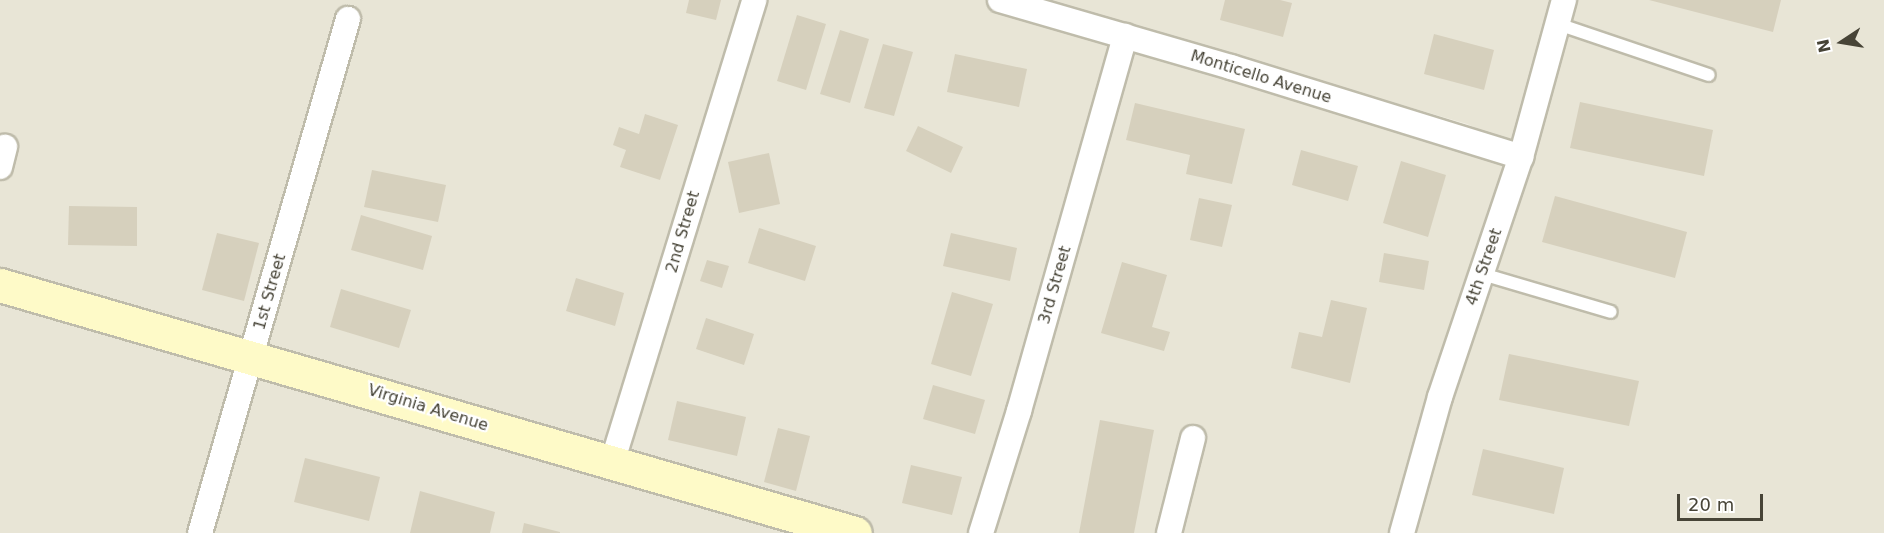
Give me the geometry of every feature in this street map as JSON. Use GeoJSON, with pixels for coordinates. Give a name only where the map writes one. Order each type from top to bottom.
{"type":"FeatureCollection","features":[{"type":"Feature","properties":{"kind":"street","name":"2nd Street"},"geometry":{"type":"LineString","coordinates":[[612,463],[754,0]]}},
{"type":"Feature","properties":{"kind":"street","name":"Monticello Avenue"},"geometry":{"type":"LineString","coordinates":[[1000,0],[1521,157]]}},
{"type":"Feature","properties":{"kind":"street","name":"4th Street"},"geometry":{"type":"LineString","coordinates":[[1402,533],[1440,397],[1521,157],[1564,0]]}},
{"type":"Feature","properties":{"kind":"street","name":"1st Street"},"geometry":{"type":"LineString","coordinates":[[200,533],[348,19]]}},
{"type":"Feature","properties":{"kind":"street","name":"3rd Street"},"geometry":{"type":"LineString","coordinates":[[981,533],[1019,411],[1125,36]]}},
{"type":"Feature","properties":{"kind":"street","name":"Virginia Avenue"},"geometry":{"type":"LineString","coordinates":[[0,285],[251,356],[612,463],[819,528],[855,533]]}},
{"type":"Feature","properties":{"kind":"street"},"geometry":{"type":"LineString","coordinates":[[1169,533],[1193,438]]}},
{"type":"Feature","properties":{"kind":"lane"},"geometry":{"type":"LineString","coordinates":[[1558,24],[1709,75]]}},
{"type":"Feature","properties":{"kind":"lane"},"geometry":{"type":"LineString","coordinates":[[1482,274],[1611,312]]}},
{"type":"Feature","properties":{"kind":"shaded area"},"geometry":{"type":"Polygon","coordinates":[[[0,0],[1038,0],[1491,135],[1467,124],[1041,0],[1884,0],[1884,533],[0,533],[0,0]]]}},
{"type":"Feature","properties":{"kind":"building"},"geometry":{"type":"Polygon","coordinates":[[[689,0],[721,0],[716,20],[686,13],[689,0]]]}},
{"type":"Feature","properties":{"kind":"building"},"geometry":{"type":"Polygon","coordinates":[[[1225,0],[1280,0],[1292,3],[1283,37],[1220,20],[1225,0]]]}},
{"type":"Feature","properties":{"kind":"building"},"geometry":{"type":"Polygon","coordinates":[[[1649,0],[1781,0],[1773,32],[1649,0]]]}},
{"type":"Feature","properties":{"kind":"building"},"geometry":{"type":"Polygon","coordinates":[[[797,15],[826,24],[806,90],[777,81],[797,15]]]}},
{"type":"Feature","properties":{"kind":"building"},"geometry":{"type":"Polygon","coordinates":[[[840,30],[869,39],[850,103],[820,94],[840,30]]]}},
{"type":"Feature","properties":{"kind":"building"},"geometry":{"type":"Polygon","coordinates":[[[1434,34],[1494,50],[1484,90],[1424,74],[1434,34]]]}},
{"type":"Feature","properties":{"kind":"building"},"geometry":{"type":"Polygon","coordinates":[[[883,44],[913,52],[894,116],[864,108],[883,44]]]}},
{"type":"Feature","properties":{"kind":"building"},"geometry":{"type":"Polygon","coordinates":[[[955,54],[1027,69],[1019,107],[947,92],[955,54]]]}},
{"type":"Feature","properties":{"kind":"building"},"geometry":{"type":"Polygon","coordinates":[[[1580,102],[1713,130],[1704,176],[1570,148],[1580,102]]]}},
{"type":"Feature","properties":{"kind":"building"},"geometry":{"type":"Polygon","coordinates":[[[1135,103],[1245,129],[1232,184],[1186,174],[1190,155],[1126,140],[1135,103]]]}},
{"type":"Feature","properties":{"kind":"building"},"geometry":{"type":"Polygon","coordinates":[[[645,114],[678,125],[660,180],[620,167],[626,150],[613,145],[619,127],[639,134],[645,114]]]}},
{"type":"Feature","properties":{"kind":"building"},"geometry":{"type":"Polygon","coordinates":[[[918,126],[963,147],[951,173],[906,151],[918,126]]]}},
{"type":"Feature","properties":{"kind":"building"},"geometry":{"type":"Polygon","coordinates":[[[1301,150],[1358,166],[1348,201],[1292,185],[1301,150]]]}},
{"type":"Feature","properties":{"kind":"building"},"geometry":{"type":"Polygon","coordinates":[[[769,153],[780,204],[739,213],[728,162],[769,153]]]}},
{"type":"Feature","properties":{"kind":"building"},"geometry":{"type":"Polygon","coordinates":[[[1401,161],[1446,175],[1428,237],[1383,223],[1401,161]]]}},
{"type":"Feature","properties":{"kind":"building"},"geometry":{"type":"Polygon","coordinates":[[[372,170],[446,185],[438,222],[364,207],[372,170]]]}},
{"type":"Feature","properties":{"kind":"building"},"geometry":{"type":"Polygon","coordinates":[[[1555,196],[1687,232],[1675,278],[1542,242],[1555,196]]]}},
{"type":"Feature","properties":{"kind":"building"},"geometry":{"type":"Polygon","coordinates":[[[1199,198],[1232,205],[1222,247],[1190,240],[1199,198]]]}},
{"type":"Feature","properties":{"kind":"building"},"geometry":{"type":"Polygon","coordinates":[[[69,206],[137,207],[137,246],[68,245],[69,206]]]}},
{"type":"Feature","properties":{"kind":"building"},"geometry":{"type":"Polygon","coordinates":[[[361,215],[432,236],[423,270],[351,250],[361,215]]]}},
{"type":"Feature","properties":{"kind":"building"},"geometry":{"type":"Polygon","coordinates":[[[759,228],[816,246],[805,281],[748,263],[759,228]]]}},
{"type":"Feature","properties":{"kind":"building"},"geometry":{"type":"Polygon","coordinates":[[[217,233],[259,243],[244,301],[202,290],[217,233]]]}},
{"type":"Feature","properties":{"kind":"building"},"geometry":{"type":"Polygon","coordinates":[[[951,233],[1017,248],[1010,281],[943,266],[951,233]]]}},
{"type":"Feature","properties":{"kind":"building"},"geometry":{"type":"Polygon","coordinates":[[[1384,253],[1429,261],[1424,290],[1379,282],[1384,253]]]}},
{"type":"Feature","properties":{"kind":"building"},"geometry":{"type":"Polygon","coordinates":[[[707,260],[729,266],[722,288],[700,281],[707,260]]]}},
{"type":"Feature","properties":{"kind":"building"},"geometry":{"type":"Polygon","coordinates":[[[1122,262],[1167,275],[1152,327],[1170,332],[1164,351],[1101,333],[1122,262]]]}},
{"type":"Feature","properties":{"kind":"building"},"geometry":{"type":"Polygon","coordinates":[[[576,278],[624,293],[615,326],[566,311],[576,278]]]}},
{"type":"Feature","properties":{"kind":"building"},"geometry":{"type":"Polygon","coordinates":[[[341,289],[411,310],[399,348],[330,327],[341,289]]]}},
{"type":"Feature","properties":{"kind":"building"},"geometry":{"type":"Polygon","coordinates":[[[952,292],[993,304],[971,376],[931,364],[952,292]]]}},
{"type":"Feature","properties":{"kind":"building"},"geometry":{"type":"Polygon","coordinates":[[[1331,300],[1367,308],[1350,383],[1291,368],[1299,332],[1322,337],[1331,300]]]}},
{"type":"Feature","properties":{"kind":"building"},"geometry":{"type":"Polygon","coordinates":[[[706,318],[754,334],[744,365],[696,349],[706,318]]]}},
{"type":"Feature","properties":{"kind":"building"},"geometry":{"type":"Polygon","coordinates":[[[1509,354],[1639,381],[1629,426],[1499,400],[1509,354]]]}},
{"type":"Feature","properties":{"kind":"building"},"geometry":{"type":"Polygon","coordinates":[[[933,385],[985,400],[975,434],[923,419],[933,385]]]}},
{"type":"Feature","properties":{"kind":"building"},"geometry":{"type":"Polygon","coordinates":[[[677,401],[746,417],[737,456],[668,440],[677,401]]]}},
{"type":"Feature","properties":{"kind":"building"},"geometry":{"type":"Polygon","coordinates":[[[1100,420],[1154,430],[1134,533],[1079,533],[1100,420]]]}},
{"type":"Feature","properties":{"kind":"building"},"geometry":{"type":"Polygon","coordinates":[[[778,428],[810,436],[796,491],[764,482],[778,428]]]}},
{"type":"Feature","properties":{"kind":"building"},"geometry":{"type":"Polygon","coordinates":[[[1483,449],[1564,468],[1554,514],[1472,495],[1483,449]]]}},
{"type":"Feature","properties":{"kind":"building"},"geometry":{"type":"Polygon","coordinates":[[[305,458],[380,477],[369,521],[294,502],[305,458]]]}},
{"type":"Feature","properties":{"kind":"building"},"geometry":{"type":"Polygon","coordinates":[[[911,465],[962,477],[952,515],[902,503],[911,465]]]}},
{"type":"Feature","properties":{"kind":"building"},"geometry":{"type":"Polygon","coordinates":[[[420,491],[495,512],[490,533],[410,533],[420,491]]]}},
{"type":"Feature","properties":{"kind":"building"},"geometry":{"type":"Polygon","coordinates":[[[524,523],[560,532],[560,533],[522,533],[524,523]]]}}]}
